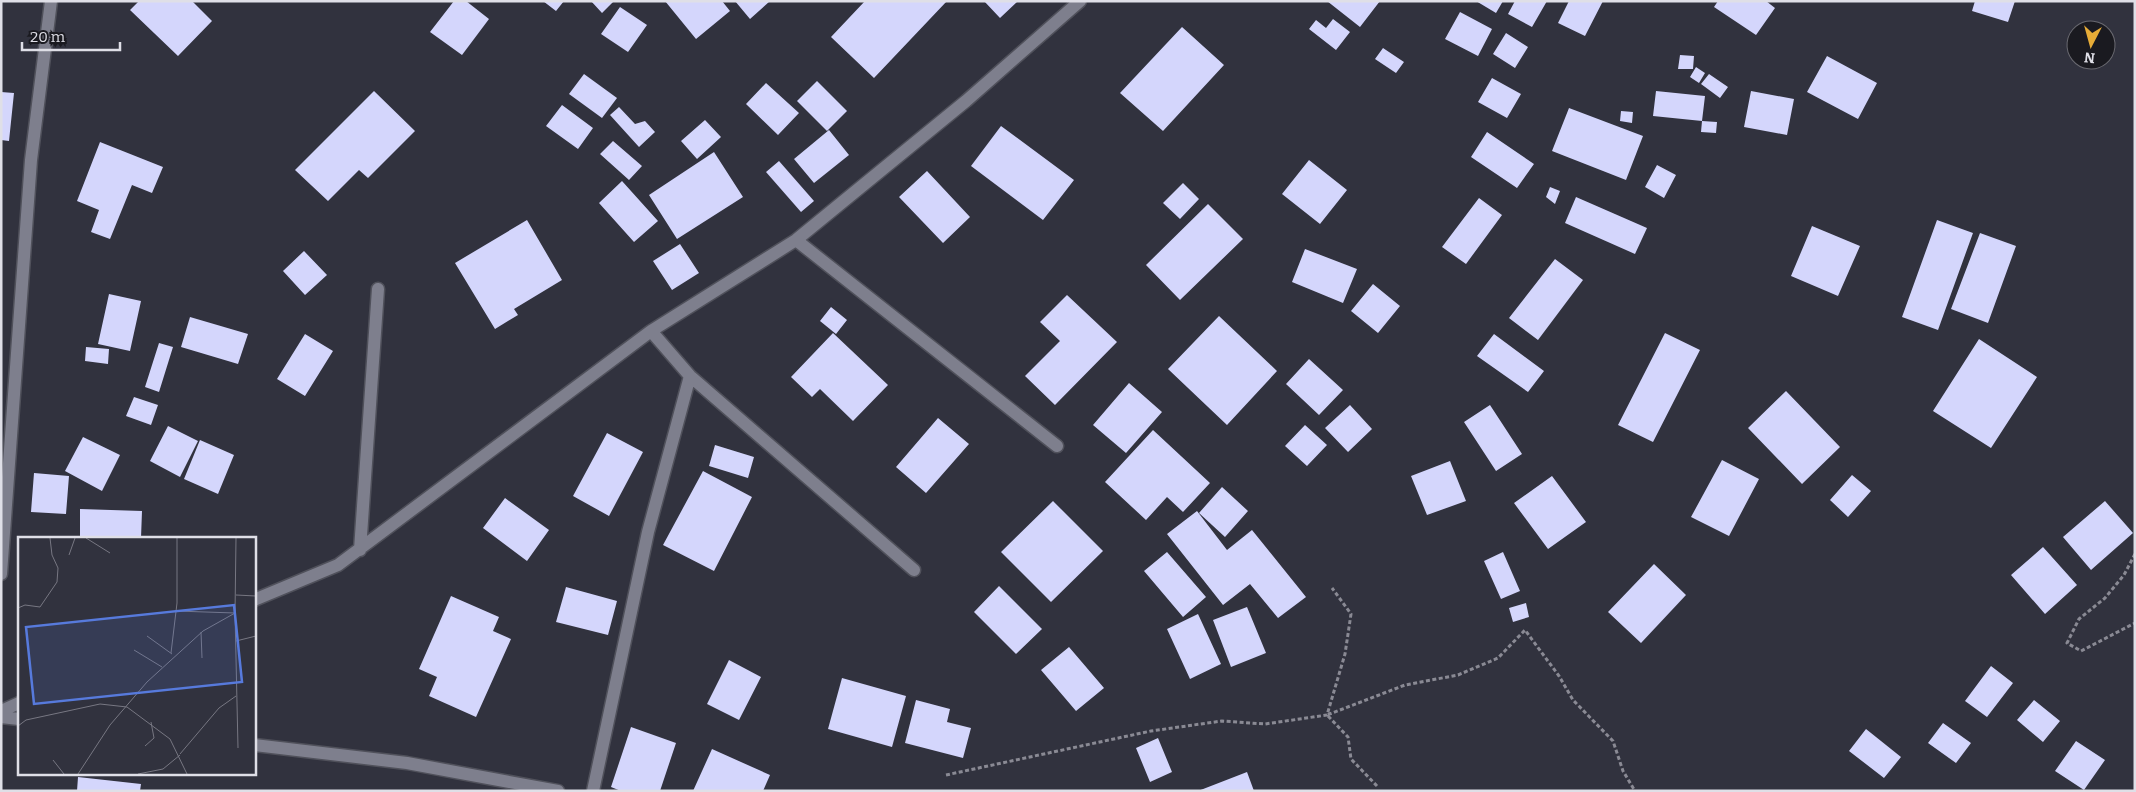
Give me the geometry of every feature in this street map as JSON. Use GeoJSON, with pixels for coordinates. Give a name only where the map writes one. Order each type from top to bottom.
{"type":"FeatureCollection","features":[{"type":"Feature","properties":{"kind":"street"},"geometry":{"type":"LineString","coordinates":[[1,574],[7,427],[31,160],[50,1]]}},
{"type":"Feature","properties":{"kind":"street"},"geometry":{"type":"LineString","coordinates":[[255,600],[338,565],[651,330],[796,240],[966,101],[1080,1]]}},
{"type":"Feature","properties":{"kind":"street"},"geometry":{"type":"LineString","coordinates":[[796,240],[1057,446]]}},
{"type":"Feature","properties":{"kind":"street"},"geometry":{"type":"LineString","coordinates":[[360,550],[378,289]]}},
{"type":"Feature","properties":{"kind":"street"},"geometry":{"type":"LineString","coordinates":[[651,330],[690,376],[914,570]]}},
{"type":"Feature","properties":{"kind":"street"},"geometry":{"type":"LineString","coordinates":[[593,791],[648,532],[690,376]]}},
{"type":"Feature","properties":{"kind":"street"},"geometry":{"type":"LineString","coordinates":[[1,711],[18,703]]}},
{"type":"Feature","properties":{"kind":"street"},"geometry":{"type":"LineString","coordinates":[[1,717],[18,719]]}},
{"type":"Feature","properties":{"kind":"street"},"geometry":{"type":"LineString","coordinates":[[255,745],[407,763],[558,791]]}},
{"type":"Feature","properties":{"kind":"path"},"geometry":{"type":"LineString","coordinates":[[2135,554],[2124,575],[2105,598],[2079,619],[2067,643],[2081,651],[2135,624]]}},
{"type":"Feature","properties":{"kind":"path"},"geometry":{"type":"LineString","coordinates":[[1327,715],[1345,654],[1351,614],[1332,588]]}},
{"type":"Feature","properties":{"kind":"path"},"geometry":{"type":"LineString","coordinates":[[946,775],[1152,731],[1222,721],[1265,724],[1327,715],[1405,686],[1458,675],[1498,658],[1525,630],[1560,676],[1573,700],[1613,741],[1623,771],[1635,791]]}},
{"type":"Feature","properties":{"kind":"path"},"geometry":{"type":"LineString","coordinates":[[1327,715],[1348,737],[1352,759],[1377,786]]}},
{"type":"Feature","properties":{"kind":"building"},"geometry":{"type":"Polygon","coordinates":[[[139,1],[192,1],[212,21],[178,56],[130,10],[139,1]]]}},
{"type":"Feature","properties":{"kind":"building"},"geometry":{"type":"Polygon","coordinates":[[[454,1],[466,1],[489,19],[462,55],[430,32],[454,1]]]}},
{"type":"Feature","properties":{"kind":"building"},"geometry":{"type":"Polygon","coordinates":[[[543,1],[564,1],[556,11],[543,1]]]}},
{"type":"Feature","properties":{"kind":"building"},"geometry":{"type":"Polygon","coordinates":[[[591,1],[614,1],[602,13],[591,1]]]}},
{"type":"Feature","properties":{"kind":"building"},"geometry":{"type":"Polygon","coordinates":[[[665,1],[722,1],[730,11],[696,39],[665,1]]]}},
{"type":"Feature","properties":{"kind":"building"},"geometry":{"type":"Polygon","coordinates":[[[735,1],[770,1],[750,19],[735,1]]]}},
{"type":"Feature","properties":{"kind":"building"},"geometry":{"type":"Polygon","coordinates":[[[865,1],[947,1],[874,78],[831,37],[865,1]]]}},
{"type":"Feature","properties":{"kind":"building"},"geometry":{"type":"Polygon","coordinates":[[[984,1],[1018,1],[1000,18],[984,1]]]}},
{"type":"Feature","properties":{"kind":"building"},"geometry":{"type":"Polygon","coordinates":[[[1327,1],[1380,1],[1360,27],[1327,1]]]}},
{"type":"Feature","properties":{"kind":"building"},"geometry":{"type":"Polygon","coordinates":[[[1476,1],[1503,1],[1496,13],[1476,1]]]}},
{"type":"Feature","properties":{"kind":"building"},"geometry":{"type":"Polygon","coordinates":[[[1515,1],[1547,1],[1532,27],[1508,14],[1515,1]]]}},
{"type":"Feature","properties":{"kind":"building"},"geometry":{"type":"Polygon","coordinates":[[[1569,1],[1603,1],[1585,36],[1558,23],[1569,1]]]}},
{"type":"Feature","properties":{"kind":"building"},"geometry":{"type":"Polygon","coordinates":[[[1718,1],[1766,1],[1775,8],[1756,35],[1714,7],[1718,1]]]}},
{"type":"Feature","properties":{"kind":"building"},"geometry":{"type":"Polygon","coordinates":[[[1975,1],[2015,1],[2008,22],[1972,11],[1975,1]]]}},
{"type":"Feature","properties":{"kind":"building"},"geometry":{"type":"Polygon","coordinates":[[[620,7],[647,25],[628,52],[601,34],[620,7]]]}},
{"type":"Feature","properties":{"kind":"building"},"geometry":{"type":"Polygon","coordinates":[[[1460,12],[1492,29],[1478,56],[1445,39],[1460,12]]]}},
{"type":"Feature","properties":{"kind":"building"},"geometry":{"type":"Polygon","coordinates":[[[1333,19],[1350,32],[1336,50],[1309,29],[1316,20],[1326,28],[1333,19]]]}},
{"type":"Feature","properties":{"kind":"building"},"geometry":{"type":"Polygon","coordinates":[[[1182,27],[1224,65],[1163,131],[1120,93],[1182,27]]]}},
{"type":"Feature","properties":{"kind":"building"},"geometry":{"type":"Polygon","coordinates":[[[1506,33],[1528,47],[1515,68],[1493,54],[1506,33]]]}},
{"type":"Feature","properties":{"kind":"building"},"geometry":{"type":"Polygon","coordinates":[[[1383,48],[1404,62],[1396,73],[1375,59],[1383,48]]]}},
{"type":"Feature","properties":{"kind":"building"},"geometry":{"type":"Polygon","coordinates":[[[1680,55],[1694,56],[1693,69],[1678,69],[1680,55]]]}},
{"type":"Feature","properties":{"kind":"building"},"geometry":{"type":"Polygon","coordinates":[[[1827,56],[1877,83],[1858,119],[1807,92],[1827,56]]]}},
{"type":"Feature","properties":{"kind":"building"},"geometry":{"type":"Polygon","coordinates":[[[1696,67],[1705,73],[1699,83],[1690,77],[1696,67]]]}},
{"type":"Feature","properties":{"kind":"building"},"geometry":{"type":"Polygon","coordinates":[[[584,74],[617,98],[602,118],[569,94],[584,74]]]}},
{"type":"Feature","properties":{"kind":"building"},"geometry":{"type":"Polygon","coordinates":[[[1709,74],[1728,87],[1720,98],[1701,84],[1709,74]]]}},
{"type":"Feature","properties":{"kind":"building"},"geometry":{"type":"Polygon","coordinates":[[[1492,78],[1521,94],[1507,118],[1478,102],[1492,78]]]}},
{"type":"Feature","properties":{"kind":"building"},"geometry":{"type":"Polygon","coordinates":[[[817,81],[847,111],[827,131],[797,101],[817,81]]]}},
{"type":"Feature","properties":{"kind":"building"},"geometry":{"type":"Polygon","coordinates":[[[766,83],[799,113],[778,135],[746,104],[766,83]]]}},
{"type":"Feature","properties":{"kind":"building"},"geometry":{"type":"Polygon","coordinates":[[[374,91],[415,131],[368,178],[359,170],[328,201],[295,170],[374,91]]]}},
{"type":"Feature","properties":{"kind":"building"},"geometry":{"type":"Polygon","coordinates":[[[1656,91],[1705,96],[1702,121],[1653,116],[1656,91]]]}},
{"type":"Feature","properties":{"kind":"building"},"geometry":{"type":"Polygon","coordinates":[[[1751,91],[1794,99],[1787,135],[1744,127],[1751,91]]]}},
{"type":"Feature","properties":{"kind":"building"},"geometry":{"type":"Polygon","coordinates":[[[1,92],[14,93],[9,141],[1,140],[1,92]]]}},
{"type":"Feature","properties":{"kind":"building"},"geometry":{"type":"Polygon","coordinates":[[[562,105],[593,128],[578,149],[546,126],[562,105]]]}},
{"type":"Feature","properties":{"kind":"building"},"geometry":{"type":"Polygon","coordinates":[[[619,107],[635,124],[645,121],[655,132],[639,147],[610,115],[619,107]]]}},
{"type":"Feature","properties":{"kind":"building"},"geometry":{"type":"Polygon","coordinates":[[[1569,108],[1643,136],[1626,180],[1552,151],[1569,108]]]}},
{"type":"Feature","properties":{"kind":"building"},"geometry":{"type":"Polygon","coordinates":[[[1621,111],[1633,112],[1632,123],[1620,121],[1621,111]]]}},
{"type":"Feature","properties":{"kind":"building"},"geometry":{"type":"Polygon","coordinates":[[[705,120],[721,137],[697,159],[681,141],[705,120]]]}},
{"type":"Feature","properties":{"kind":"building"},"geometry":{"type":"Polygon","coordinates":[[[1702,121],[1717,122],[1716,133],[1701,132],[1702,121]]]}},
{"type":"Feature","properties":{"kind":"building"},"geometry":{"type":"Polygon","coordinates":[[[1001,126],[1074,180],[1043,220],[971,166],[1001,126]]]}},
{"type":"Feature","properties":{"kind":"building"},"geometry":{"type":"Polygon","coordinates":[[[829,130],[849,155],[814,183],[794,159],[829,130]]]}},
{"type":"Feature","properties":{"kind":"building"},"geometry":{"type":"Polygon","coordinates":[[[1487,132],[1534,164],[1517,188],[1471,157],[1487,132]]]}},
{"type":"Feature","properties":{"kind":"building"},"geometry":{"type":"Polygon","coordinates":[[[613,141],[642,166],[629,180],[600,154],[613,141]]]}},
{"type":"Feature","properties":{"kind":"building"},"geometry":{"type":"Polygon","coordinates":[[[100,142],[163,167],[152,193],[132,185],[110,239],[91,232],[99,210],[77,201],[100,142]]]}},
{"type":"Feature","properties":{"kind":"building"},"geometry":{"type":"Polygon","coordinates":[[[714,152],[743,197],[677,239],[649,195],[714,152]]]}},
{"type":"Feature","properties":{"kind":"building"},"geometry":{"type":"Polygon","coordinates":[[[1309,160],[1347,190],[1320,224],[1282,194],[1309,160]]]}},
{"type":"Feature","properties":{"kind":"building"},"geometry":{"type":"Polygon","coordinates":[[[779,161],[814,201],[801,212],[766,172],[779,161]]]}},
{"type":"Feature","properties":{"kind":"building"},"geometry":{"type":"Polygon","coordinates":[[[1657,165],[1676,175],[1664,198],[1645,187],[1657,165]]]}},
{"type":"Feature","properties":{"kind":"building"},"geometry":{"type":"Polygon","coordinates":[[[927,171],[970,217],[943,243],[899,197],[927,171]]]}},
{"type":"Feature","properties":{"kind":"building"},"geometry":{"type":"Polygon","coordinates":[[[622,181],[658,221],[634,242],[599,203],[622,181]]]}},
{"type":"Feature","properties":{"kind":"building"},"geometry":{"type":"Polygon","coordinates":[[[1183,183],[1199,199],[1180,219],[1163,203],[1183,183]]]}},
{"type":"Feature","properties":{"kind":"building"},"geometry":{"type":"Polygon","coordinates":[[[1550,187],[1560,191],[1555,204],[1546,197],[1550,187]]]}},
{"type":"Feature","properties":{"kind":"building"},"geometry":{"type":"Polygon","coordinates":[[[1576,197],[1647,228],[1635,254],[1565,223],[1576,197]]]}},
{"type":"Feature","properties":{"kind":"building"},"geometry":{"type":"Polygon","coordinates":[[[1479,198],[1502,215],[1466,264],[1442,247],[1479,198]]]}},
{"type":"Feature","properties":{"kind":"building"},"geometry":{"type":"Polygon","coordinates":[[[1208,204],[1243,239],[1180,300],[1146,265],[1208,204]]]}},
{"type":"Feature","properties":{"kind":"building"},"geometry":{"type":"Polygon","coordinates":[[[527,220],[562,280],[514,309],[518,315],[495,329],[455,263],[527,220]]]}},
{"type":"Feature","properties":{"kind":"building"},"geometry":{"type":"Polygon","coordinates":[[[1937,220],[1973,233],[1938,330],[1902,317],[1937,220]]]}},
{"type":"Feature","properties":{"kind":"building"},"geometry":{"type":"Polygon","coordinates":[[[1812,226],[1860,246],[1838,296],[1791,276],[1812,226]]]}},
{"type":"Feature","properties":{"kind":"building"},"geometry":{"type":"Polygon","coordinates":[[[1980,233],[2016,246],[1988,323],[1951,309],[1980,233]]]}},
{"type":"Feature","properties":{"kind":"building"},"geometry":{"type":"Polygon","coordinates":[[[680,244],[699,273],[672,290],[653,261],[680,244]]]}},
{"type":"Feature","properties":{"kind":"building"},"geometry":{"type":"Polygon","coordinates":[[[1305,249],[1357,269],[1343,303],[1292,282],[1305,249]]]}},
{"type":"Feature","properties":{"kind":"building"},"geometry":{"type":"Polygon","coordinates":[[[304,251],[327,275],[305,295],[283,271],[304,251]]]}},
{"type":"Feature","properties":{"kind":"building"},"geometry":{"type":"Polygon","coordinates":[[[1555,259],[1583,280],[1538,340],[1509,318],[1555,259]]]}},
{"type":"Feature","properties":{"kind":"building"},"geometry":{"type":"Polygon","coordinates":[[[1373,284],[1400,306],[1378,333],[1351,311],[1373,284]]]}},
{"type":"Feature","properties":{"kind":"building"},"geometry":{"type":"Polygon","coordinates":[[[109,294],[141,301],[130,351],[98,344],[109,294]]]}},
{"type":"Feature","properties":{"kind":"building"},"geometry":{"type":"Polygon","coordinates":[[[1067,295],[1117,342],[1055,405],[1025,376],[1060,341],[1040,322],[1067,295]]]}},
{"type":"Feature","properties":{"kind":"building"},"geometry":{"type":"Polygon","coordinates":[[[831,307],[847,320],[836,334],[820,321],[831,307]]]}},
{"type":"Feature","properties":{"kind":"building"},"geometry":{"type":"Polygon","coordinates":[[[1219,316],[1277,371],[1227,425],[1168,369],[1219,316]]]}},
{"type":"Feature","properties":{"kind":"building"},"geometry":{"type":"Polygon","coordinates":[[[190,317],[248,334],[238,364],[181,347],[190,317]]]}},
{"type":"Feature","properties":{"kind":"building"},"geometry":{"type":"Polygon","coordinates":[[[833,333],[888,385],[853,421],[820,389],[812,397],[791,377],[833,333]]]}},
{"type":"Feature","properties":{"kind":"building"},"geometry":{"type":"Polygon","coordinates":[[[1665,333],[1700,350],[1653,442],[1618,425],[1665,333]]]}},
{"type":"Feature","properties":{"kind":"building"},"geometry":{"type":"Polygon","coordinates":[[[305,334],[333,351],[305,396],[277,379],[305,334]]]}},
{"type":"Feature","properties":{"kind":"building"},"geometry":{"type":"Polygon","coordinates":[[[1494,334],[1544,371],[1528,392],[1477,356],[1494,334]]]}},
{"type":"Feature","properties":{"kind":"building"},"geometry":{"type":"Polygon","coordinates":[[[1979,339],[2037,377],[1991,448],[1933,411],[1979,339]]]}},
{"type":"Feature","properties":{"kind":"building"},"geometry":{"type":"Polygon","coordinates":[[[159,343],[173,347],[159,392],[145,387],[159,343]]]}},
{"type":"Feature","properties":{"kind":"building"},"geometry":{"type":"Polygon","coordinates":[[[86,347],[109,349],[108,364],[85,361],[86,347]]]}},
{"type":"Feature","properties":{"kind":"building"},"geometry":{"type":"Polygon","coordinates":[[[1309,359],[1343,390],[1319,415],[1286,384],[1309,359]]]}},
{"type":"Feature","properties":{"kind":"building"},"geometry":{"type":"Polygon","coordinates":[[[1129,383],[1162,412],[1126,453],[1093,425],[1129,383]]]}},
{"type":"Feature","properties":{"kind":"building"},"geometry":{"type":"Polygon","coordinates":[[[1786,391],[1840,447],[1802,484],[1748,428],[1786,391]]]}},
{"type":"Feature","properties":{"kind":"building"},"geometry":{"type":"Polygon","coordinates":[[[134,397],[158,405],[151,425],[126,416],[134,397]]]}},
{"type":"Feature","properties":{"kind":"building"},"geometry":{"type":"Polygon","coordinates":[[[1350,405],[1372,429],[1348,452],[1325,428],[1350,405]]]}},
{"type":"Feature","properties":{"kind":"building"},"geometry":{"type":"Polygon","coordinates":[[[1490,405],[1522,454],[1496,471],[1464,422],[1490,405]]]}},
{"type":"Feature","properties":{"kind":"building"},"geometry":{"type":"Polygon","coordinates":[[[938,418],[969,444],[926,493],[896,467],[938,418]]]}},
{"type":"Feature","properties":{"kind":"building"},"geometry":{"type":"Polygon","coordinates":[[[1305,425],[1327,445],[1307,466],[1285,446],[1305,425]]]}},
{"type":"Feature","properties":{"kind":"building"},"geometry":{"type":"Polygon","coordinates":[[[168,426],[198,441],[180,477],[150,461],[168,426]]]}},
{"type":"Feature","properties":{"kind":"building"},"geometry":{"type":"Polygon","coordinates":[[[1153,430],[1210,483],[1183,512],[1167,497],[1146,520],[1105,482],[1153,430]]]}},
{"type":"Feature","properties":{"kind":"building"},"geometry":{"type":"Polygon","coordinates":[[[607,433],[643,452],[609,516],[573,496],[607,433]]]}},
{"type":"Feature","properties":{"kind":"building"},"geometry":{"type":"Polygon","coordinates":[[[83,437],[120,455],[102,491],[65,471],[83,437]]]}},
{"type":"Feature","properties":{"kind":"building"},"geometry":{"type":"Polygon","coordinates":[[[200,440],[234,455],[218,494],[184,479],[200,440]]]}},
{"type":"Feature","properties":{"kind":"building"},"geometry":{"type":"Polygon","coordinates":[[[715,445],[754,457],[748,478],[709,466],[715,445]]]}},
{"type":"Feature","properties":{"kind":"building"},"geometry":{"type":"Polygon","coordinates":[[[1722,460],[1759,479],[1729,536],[1691,517],[1722,460]]]}},
{"type":"Feature","properties":{"kind":"building"},"geometry":{"type":"Polygon","coordinates":[[[1450,461],[1466,501],[1427,515],[1411,476],[1450,461]]]}},
{"type":"Feature","properties":{"kind":"building"},"geometry":{"type":"Polygon","coordinates":[[[703,471],[752,497],[714,571],[663,545],[703,471]]]}},
{"type":"Feature","properties":{"kind":"building"},"geometry":{"type":"Polygon","coordinates":[[[34,473],[69,476],[66,514],[31,512],[34,473]]]}},
{"type":"Feature","properties":{"kind":"building"},"geometry":{"type":"Polygon","coordinates":[[[1852,475],[1871,491],[1848,517],[1830,500],[1852,475]]]}},
{"type":"Feature","properties":{"kind":"building"},"geometry":{"type":"Polygon","coordinates":[[[1552,476],[1586,522],[1548,549],[1514,503],[1552,476]]]}},
{"type":"Feature","properties":{"kind":"building"},"geometry":{"type":"Polygon","coordinates":[[[1222,487],[1248,511],[1225,537],[1199,513],[1222,487]]]}},
{"type":"Feature","properties":{"kind":"building"},"geometry":{"type":"Polygon","coordinates":[[[505,498],[549,530],[527,561],[483,528],[505,498]]]}},
{"type":"Feature","properties":{"kind":"building"},"geometry":{"type":"Polygon","coordinates":[[[1053,501],[1103,551],[1051,602],[1001,552],[1053,501]]]}},
{"type":"Feature","properties":{"kind":"building"},"geometry":{"type":"Polygon","coordinates":[[[2105,501],[2133,533],[2091,570],[2063,537],[2105,501]]]}},
{"type":"Feature","properties":{"kind":"building"},"geometry":{"type":"Polygon","coordinates":[[[80,509],[142,511],[141,537],[80,537],[80,509]]]}},
{"type":"Feature","properties":{"kind":"building"},"geometry":{"type":"Polygon","coordinates":[[[1197,511],[1227,550],[1252,530],[1306,597],[1278,618],[1250,584],[1223,605],[1167,534],[1197,511]]]}},
{"type":"Feature","properties":{"kind":"building"},"geometry":{"type":"Polygon","coordinates":[[[2043,547],[2077,585],[2045,614],[2011,575],[2043,547]]]}},
{"type":"Feature","properties":{"kind":"building"},"geometry":{"type":"Polygon","coordinates":[[[1167,552],[1206,597],[1183,617],[1144,571],[1167,552]]]}},
{"type":"Feature","properties":{"kind":"building"},"geometry":{"type":"Polygon","coordinates":[[[1503,552],[1520,591],[1501,599],[1484,561],[1503,552]]]}},
{"type":"Feature","properties":{"kind":"building"},"geometry":{"type":"Polygon","coordinates":[[[1654,564],[1686,595],[1641,643],[1608,612],[1654,564]]]}},
{"type":"Feature","properties":{"kind":"building"},"geometry":{"type":"Polygon","coordinates":[[[999,586],[1042,629],[1016,654],[974,612],[999,586]]]}},
{"type":"Feature","properties":{"kind":"building"},"geometry":{"type":"Polygon","coordinates":[[[566,587],[617,601],[608,635],[556,622],[566,587]]]}},
{"type":"Feature","properties":{"kind":"building"},"geometry":{"type":"Polygon","coordinates":[[[451,596],[499,617],[493,631],[511,639],[476,717],[429,696],[437,677],[419,669],[451,596]]]}},
{"type":"Feature","properties":{"kind":"building"},"geometry":{"type":"Polygon","coordinates":[[[1526,603],[1529,617],[1513,622],[1509,608],[1526,603]]]}},
{"type":"Feature","properties":{"kind":"building"},"geometry":{"type":"Polygon","coordinates":[[[1247,607],[1266,653],[1231,667],[1213,620],[1247,607]]]}},
{"type":"Feature","properties":{"kind":"building"},"geometry":{"type":"Polygon","coordinates":[[[1198,614],[1221,664],[1190,679],[1167,629],[1198,614]]]}},
{"type":"Feature","properties":{"kind":"building"},"geometry":{"type":"Polygon","coordinates":[[[1069,647],[1104,688],[1076,711],[1041,670],[1069,647]]]}},
{"type":"Feature","properties":{"kind":"building"},"geometry":{"type":"Polygon","coordinates":[[[729,660],[761,677],[739,720],[707,704],[729,660]]]}},
{"type":"Feature","properties":{"kind":"building"},"geometry":{"type":"Polygon","coordinates":[[[1991,666],[2013,683],[1987,717],[1965,701],[1991,666]]]}},
{"type":"Feature","properties":{"kind":"building"},"geometry":{"type":"Polygon","coordinates":[[[842,678],[906,696],[892,747],[828,729],[842,678]]]}},
{"type":"Feature","properties":{"kind":"building"},"geometry":{"type":"Polygon","coordinates":[[[916,700],[950,709],[947,722],[971,728],[963,758],[905,743],[916,700]]]}},
{"type":"Feature","properties":{"kind":"building"},"geometry":{"type":"Polygon","coordinates":[[[2034,700],[2060,721],[2043,742],[2017,720],[2034,700]]]}},
{"type":"Feature","properties":{"kind":"building"},"geometry":{"type":"Polygon","coordinates":[[[1943,723],[1971,743],[1956,763],[1928,743],[1943,723]]]}},
{"type":"Feature","properties":{"kind":"building"},"geometry":{"type":"Polygon","coordinates":[[[631,727],[676,743],[660,791],[621,791],[611,787],[631,727]]]}},
{"type":"Feature","properties":{"kind":"building"},"geometry":{"type":"Polygon","coordinates":[[[1866,729],[1901,757],[1884,778],[1849,751],[1866,729]]]}},
{"type":"Feature","properties":{"kind":"building"},"geometry":{"type":"Polygon","coordinates":[[[1158,738],[1172,772],[1150,782],[1136,748],[1158,738]]]}},
{"type":"Feature","properties":{"kind":"building"},"geometry":{"type":"Polygon","coordinates":[[[2076,741],[2105,760],[2084,790],[2055,771],[2076,741]]]}},
{"type":"Feature","properties":{"kind":"building"},"geometry":{"type":"Polygon","coordinates":[[[712,749],[770,775],[763,791],[693,791],[712,749]]]}},
{"type":"Feature","properties":{"kind":"building"},"geometry":{"type":"Polygon","coordinates":[[[1247,772],[1254,791],[1198,791],[1247,772]]]}},
{"type":"Feature","properties":{"kind":"building"},"geometry":{"type":"Polygon","coordinates":[[[78,777],[141,784],[140,791],[77,791],[78,777]]]}}]}
